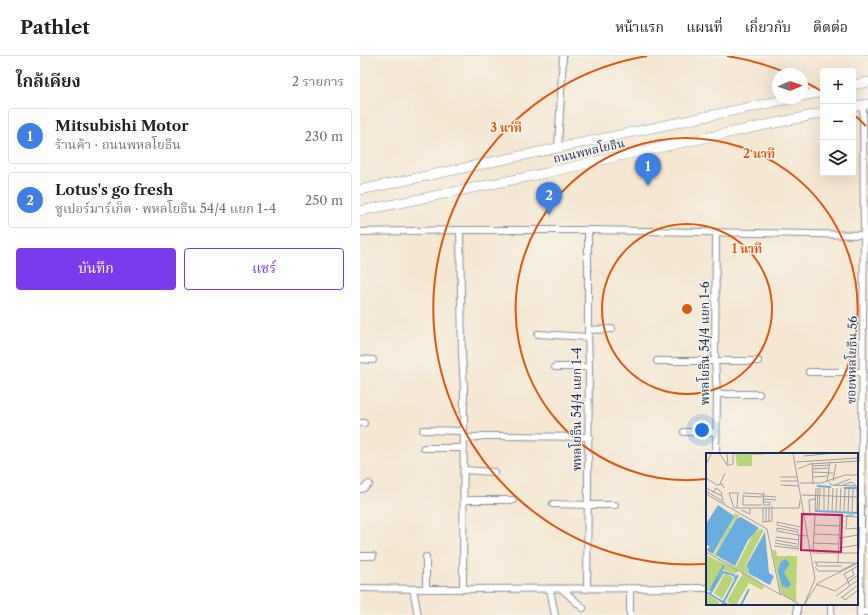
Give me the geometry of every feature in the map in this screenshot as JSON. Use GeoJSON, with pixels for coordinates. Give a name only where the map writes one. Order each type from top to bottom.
{"type":"FeatureCollection","features":[{"type":"Feature","properties":{"kind":"main road"},"geometry":{"type":"LineString","coordinates":[[856,84],[868,82]]}},
{"type":"Feature","properties":{"kind":"main road"},"geometry":{"type":"LineString","coordinates":[[808,95],[820,93]]}},
{"type":"Feature","properties":{"kind":"main road","name":"ถนนพหลโยธิน"},"geometry":{"type":"LineString","coordinates":[[360,190],[772,102]]}},
{"type":"Feature","properties":{"kind":"main road"},"geometry":{"type":"LineString","coordinates":[[856,106],[866,104]]}},
{"type":"Feature","properties":{"kind":"main road","name":"ถนนพหลโยธิน"},"geometry":{"type":"LineString","coordinates":[[360,211],[546,173],[820,114]]}},
{"type":"Feature","properties":{"kind":"street"},"geometry":{"type":"LineString","coordinates":[[558,148],[563,56]]}},
{"type":"Feature","properties":{"kind":"street","name":"ซอยพหลโยธิน 56"},"geometry":{"type":"LineString","coordinates":[[860,613],[859,588],[861,507],[859,492],[865,416],[862,372],[866,292],[864,234],[866,104]]}},
{"type":"Feature","properties":{"kind":"street"},"geometry":{"type":"LineString","coordinates":[[460,230],[464,388],[463,589]]}},
{"type":"Feature","properties":{"kind":"street"},"geometry":{"type":"LineString","coordinates":[[360,232],[588,230],[864,234]]}},
{"type":"Feature","properties":{"kind":"street","name":"พหลโยธิน 54/4 แยก 1-4"},"geometry":{"type":"LineString","coordinates":[[587,589],[589,367],[588,230]]}},
{"type":"Feature","properties":{"kind":"street","name":"พหลโยธิน 54/4 แยก 1-6"},"geometry":{"type":"LineString","coordinates":[[716,232],[716,453]]}},
{"type":"Feature","properties":{"kind":"street"},"geometry":{"type":"LineString","coordinates":[[538,334],[588,334],[612,329]]}},
{"type":"Feature","properties":{"kind":"street"},"geometry":{"type":"LineString","coordinates":[[360,359],[373,360]]}},
{"type":"Feature","properties":{"kind":"street"},"geometry":{"type":"LineString","coordinates":[[657,361],[758,361]]}},
{"type":"Feature","properties":{"kind":"street"},"geometry":{"type":"LineString","coordinates":[[555,367],[589,367]]}},
{"type":"Feature","properties":{"kind":"street"},"geometry":{"type":"LineString","coordinates":[[809,372],[862,372]]}},
{"type":"Feature","properties":{"kind":"street"},"geometry":{"type":"LineString","coordinates":[[717,394],[759,394]]}},
{"type":"Feature","properties":{"kind":"street"},"geometry":{"type":"LineString","coordinates":[[423,430],[464,431]]}},
{"type":"Feature","properties":{"kind":"street"},"geometry":{"type":"LineString","coordinates":[[684,432],[716,432]]}},
{"type":"Feature","properties":{"kind":"street"},"geometry":{"type":"LineString","coordinates":[[464,439],[483,436],[588,437]]}},
{"type":"Feature","properties":{"kind":"street"},"geometry":{"type":"LineString","coordinates":[[424,448],[464,448]]}},
{"type":"Feature","properties":{"kind":"street"},"geometry":{"type":"LineString","coordinates":[[464,470],[494,472]]}},
{"type":"Feature","properties":{"kind":"street"},"geometry":{"type":"LineString","coordinates":[[360,489],[369,484]]}},
{"type":"Feature","properties":{"kind":"street"},"geometry":{"type":"LineString","coordinates":[[464,500],[513,500]]}},
{"type":"Feature","properties":{"kind":"street"},"geometry":{"type":"LineString","coordinates":[[553,504],[615,505]]}},
{"type":"Feature","properties":{"kind":"street"},"geometry":{"type":"LineString","coordinates":[[861,507],[868,507]]}},
{"type":"Feature","properties":{"kind":"street"},"geometry":{"type":"LineString","coordinates":[[360,556],[373,556]]}},
{"type":"Feature","properties":{"kind":"street"},"geometry":{"type":"LineString","coordinates":[[426,557],[426,589]]}},
{"type":"Feature","properties":{"kind":"street"},"geometry":{"type":"LineString","coordinates":[[360,588],[706,588]]}},
{"type":"Feature","properties":{"kind":"street"},"geometry":{"type":"LineString","coordinates":[[413,589],[418,615]]}},
{"type":"Feature","properties":{"kind":"street"},"geometry":{"type":"LineString","coordinates":[[550,589],[555,615]]}},
{"type":"Feature","properties":{"kind":"street"},"geometry":{"type":"LineString","coordinates":[[562,589],[583,608]]}},
{"type":"Feature","properties":{"kind":"street"},"geometry":{"type":"LineString","coordinates":[[630,589],[630,615]]}},
{"type":"Feature","properties":{"kind":"street"},"geometry":{"type":"LineString","coordinates":[[860,613],[868,612]]}},
{"type":"Feature","properties":{"kind":"place","name":"Mitsubishi Motor"},"geometry":{"type":"Point","coordinates":[648,186]}},
{"type":"Feature","properties":{"kind":"place","name":"Lotus's go fresh"},"geometry":{"type":"Point","coordinates":[549,215]}}]}
